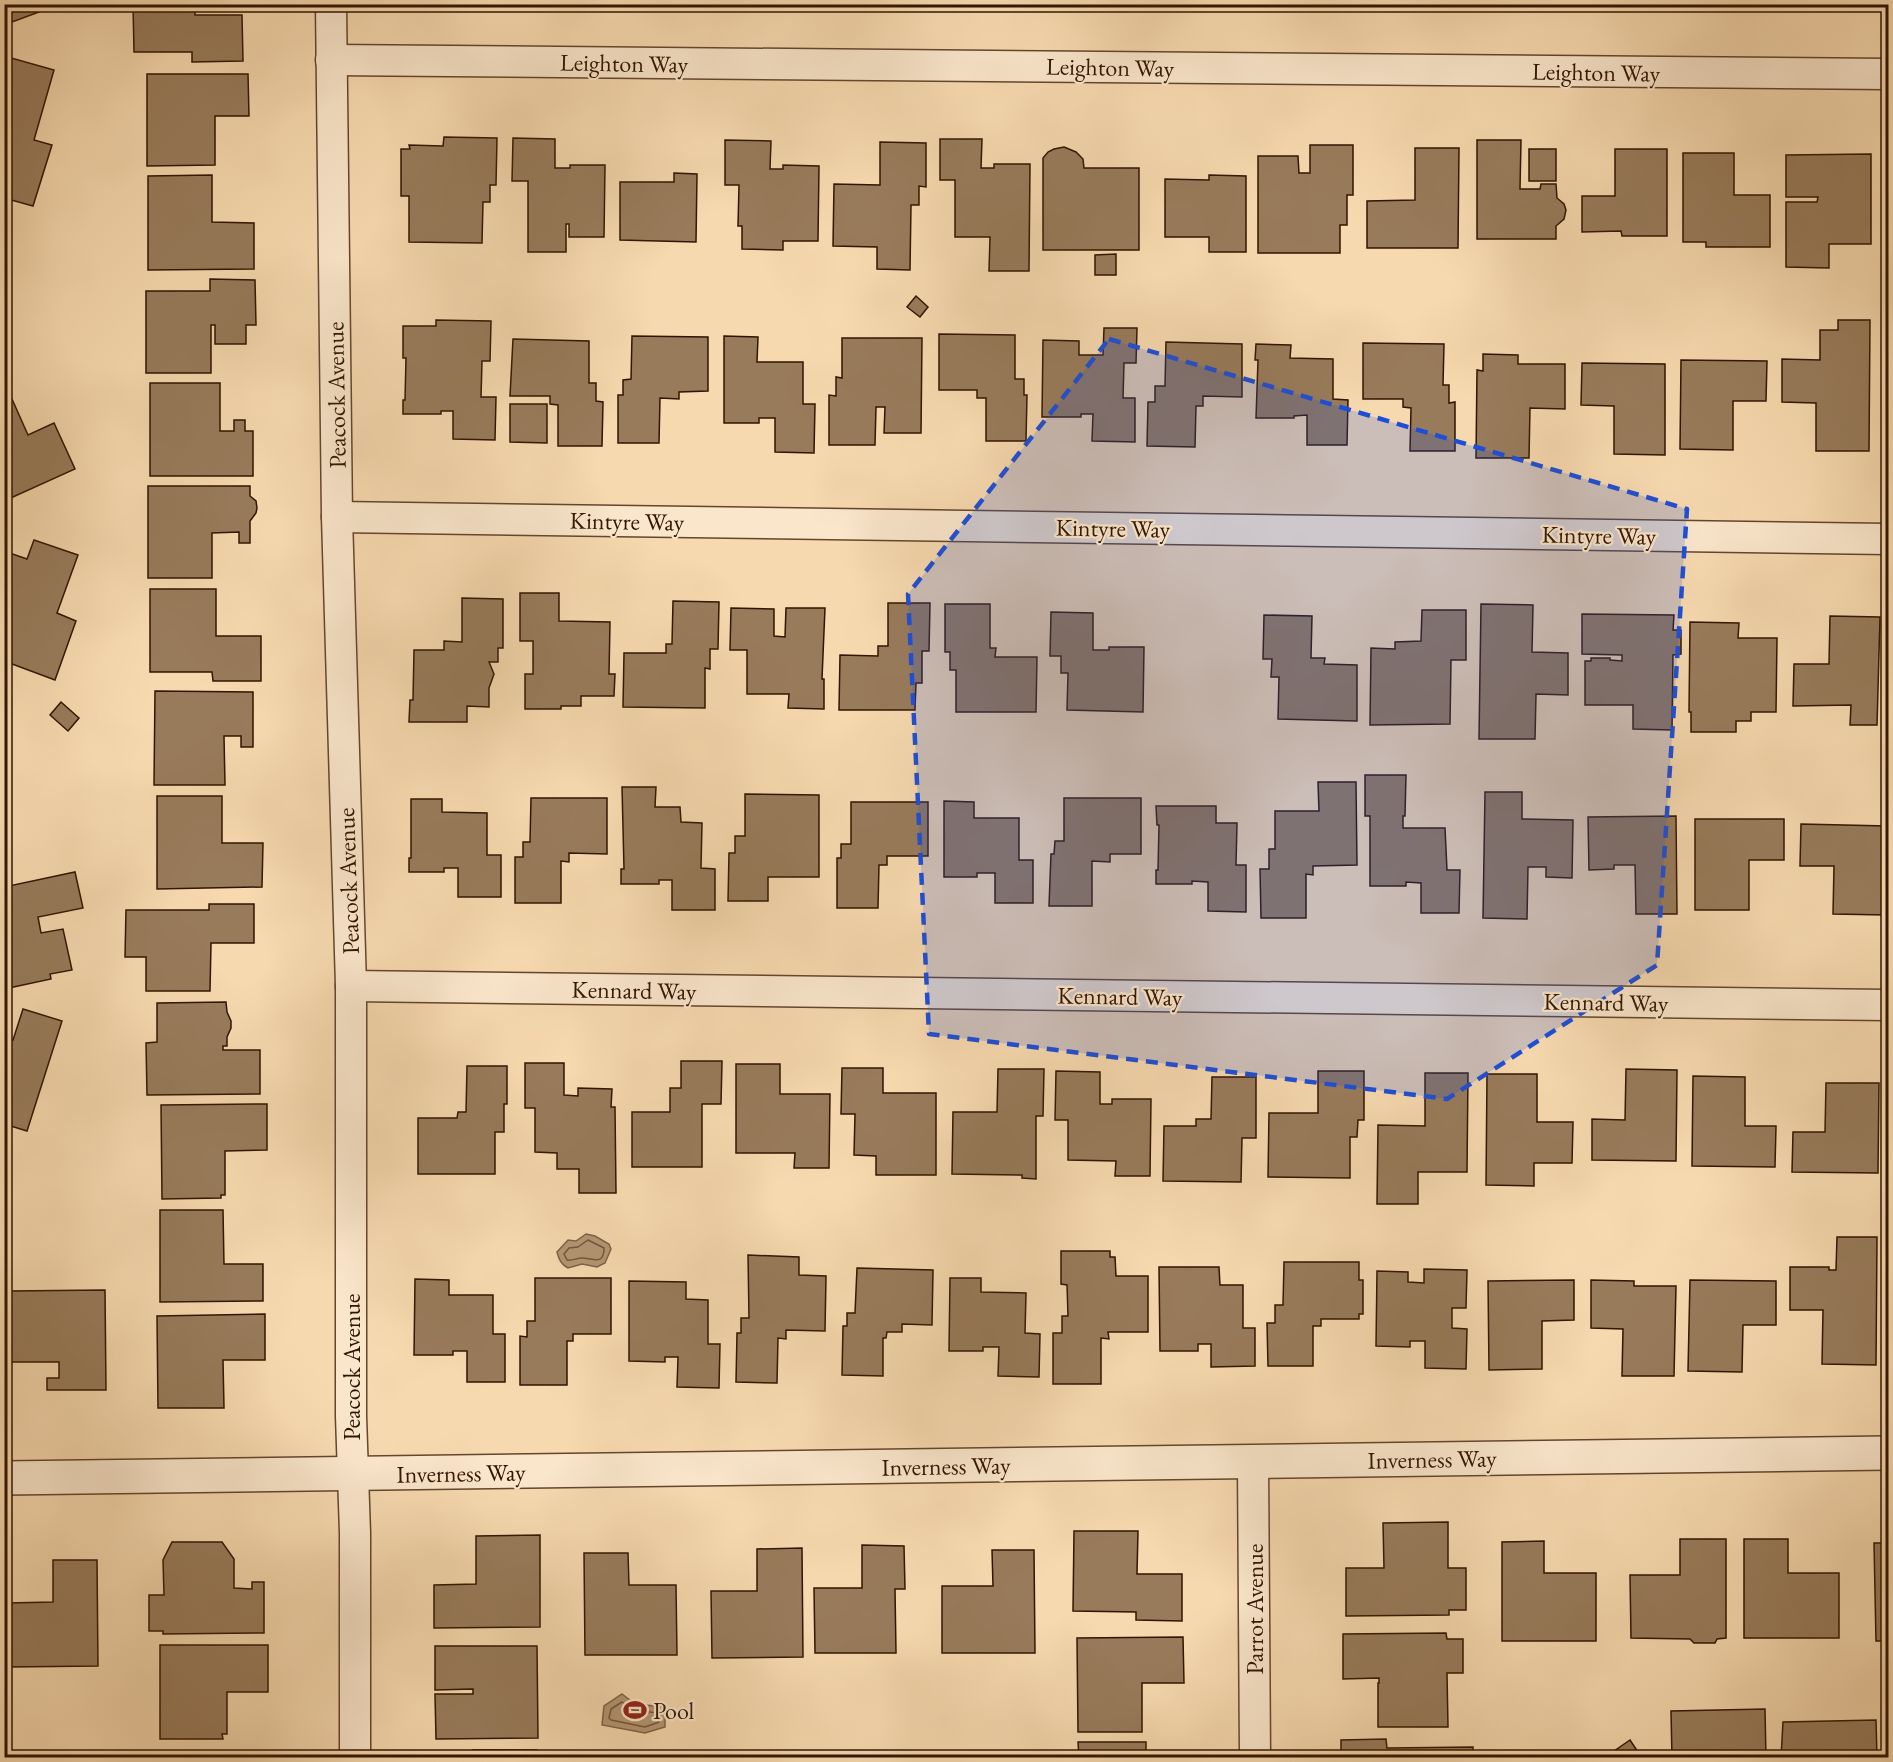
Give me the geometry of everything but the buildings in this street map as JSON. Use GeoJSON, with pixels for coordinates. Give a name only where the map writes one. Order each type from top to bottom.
{"type":"FeatureCollection","features":[{"type":"Feature","properties":{"kind":"street","name":"Peacock Avenue"},"geometry":{"type":"LineString","coordinates":[[331,4],[337,517],[351,986],[351,1416],[355,1533],[355,1758]]}},
{"type":"Feature","properties":{"kind":"street","name":"Leighton Way"},"geometry":{"type":"LineString","coordinates":[[331,60],[1888,74]]}},
{"type":"Feature","properties":{"kind":"street","name":"Kintyre Way"},"geometry":{"type":"LineString","coordinates":[[337,517],[1888,539]]}},
{"type":"Feature","properties":{"kind":"street","name":"Kennard Way"},"geometry":{"type":"LineString","coordinates":[[351,986],[1888,1005]]}},
{"type":"Feature","properties":{"kind":"street","name":"Inverness Way"},"geometry":{"type":"LineString","coordinates":[[4,1479],[1888,1453]]}},
{"type":"Feature","properties":{"kind":"street","name":"Parrot Avenue"},"geometry":{"type":"LineString","coordinates":[[1253,1461],[1255,1758]]}},
{"type":"Feature","properties":{"kind":"highlighted area"},"geometry":{"type":"Polygon","coordinates":[[[1109,339],[1687,509],[1657,965],[1447,1099],[929,1034],[908,594],[1109,339]]]}},
{"type":"Feature","properties":{"kind":"water"},"geometry":{"type":"Polygon","coordinates":[[[586,1234],[609,1244],[611,1249],[605,1263],[597,1267],[582,1264],[568,1268],[561,1262],[557,1252],[568,1240],[576,1241],[586,1234]]]}},
{"type":"Feature","properties":{"kind":"water","name":"Pool"},"geometry":{"type":"Polygon","coordinates":[[[622,1694],[635,1704],[665,1707],[665,1727],[645,1733],[602,1725],[604,1706],[622,1694]]]}},
{"type":"Feature","properties":{"kind":"place","name":"Pool"},"geometry":{"type":"Point","coordinates":[635,1710]}}]}
